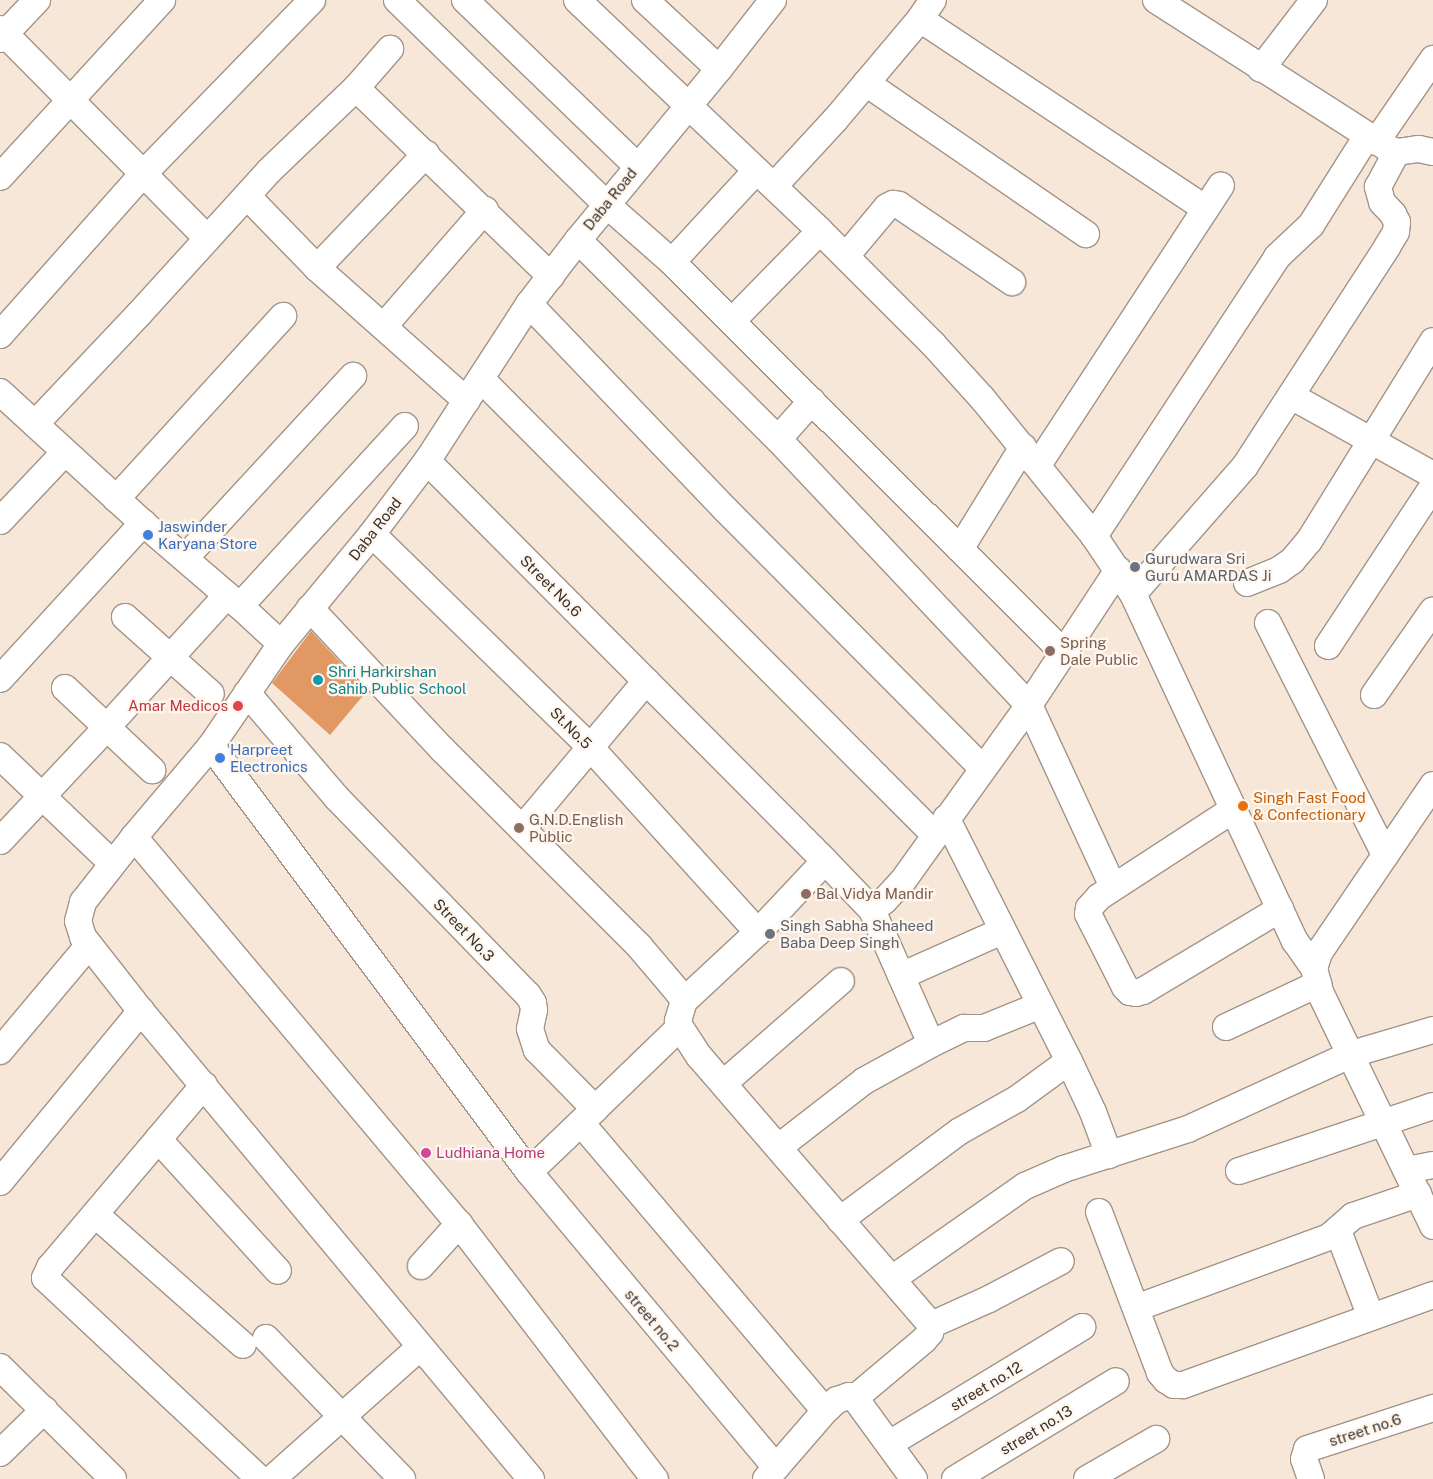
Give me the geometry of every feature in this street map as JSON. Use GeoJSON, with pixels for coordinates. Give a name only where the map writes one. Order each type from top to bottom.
{"type":"FeatureCollection","features":[{"type":"Feature","properties":{"kind":"street"},"geometry":{"type":"LineString","coordinates":[[36,0],[2,34],[71,100],[207,238]]}},
{"type":"Feature","properties":{"kind":"street"},"geometry":{"type":"LineString","coordinates":[[0,177],[162,0]]}},
{"type":"Feature","properties":{"kind":"street"},"geometry":{"type":"LineString","coordinates":[[0,335],[144,173],[312,0]]}},
{"type":"Feature","properties":{"kind":"street"},"geometry":{"type":"LineString","coordinates":[[396,0],[606,204],[672,262],[1064,653]]}},
{"type":"Feature","properties":{"kind":"street"},"geometry":{"type":"LineString","coordinates":[[465,0],[637,166]]}},
{"type":"Feature","properties":{"kind":"street"},"geometry":{"type":"LineString","coordinates":[[577,0],[846,256],[932,344],[1030,456],[1094,536],[1118,570],[1133,594],[1295,941],[1316,976],[1320,992],[1352,1054],[1433,1226]]}},
{"type":"Feature","properties":{"kind":"street"},"geometry":{"type":"LineString","coordinates":[[645,0],[719,69]]}},
{"type":"Feature","properties":{"kind":"street","name":"Daba Road"},"geometry":{"type":"LineString","coordinates":[[89,945],[78,921],[78,913],[83,902],[112,863],[211,746],[281,644],[372,534],[426,461],[467,401],[529,304],[606,204],[719,69],[773,0]]}},
{"type":"Feature","properties":{"kind":"street"},"geometry":{"type":"LineString","coordinates":[[1156,0],[1261,69],[1380,143],[1433,152]]}},
{"type":"Feature","properties":{"kind":"street"},"geometry":{"type":"LineString","coordinates":[[1261,69],[1314,0]]}},
{"type":"Feature","properties":{"kind":"street"},"geometry":{"type":"LineString","coordinates":[[672,262],[866,83],[926,9],[1206,209]]}},
{"type":"Feature","properties":{"kind":"street"},"geometry":{"type":"LineString","coordinates":[[35,424],[139,314],[269,171],[356,88],[390,49]]}},
{"type":"Feature","properties":{"kind":"street"},"geometry":{"type":"LineString","coordinates":[[1094,536],[1277,257],[1311,225],[1380,143],[1433,59]]}},
{"type":"Feature","properties":{"kind":"street"},"geometry":{"type":"LineString","coordinates":[[866,83],[1086,234]]}},
{"type":"Feature","properties":{"kind":"street"},"geometry":{"type":"LineString","coordinates":[[356,88],[485,210],[551,276]]}},
{"type":"Feature","properties":{"kind":"street"},"geometry":{"type":"LineString","coordinates":[[1133,594],[1245,466],[1396,232],[1397,222],[1393,214],[1382,202],[1378,187],[1380,143]]}},
{"type":"Feature","properties":{"kind":"street"},"geometry":{"type":"LineString","coordinates":[[317,268],[426,154]]}},
{"type":"Feature","properties":{"kind":"street"},"geometry":{"type":"LineString","coordinates":[[960,549],[1030,456],[1222,185]]}},
{"type":"Feature","properties":{"kind":"street"},"geometry":{"type":"LineString","coordinates":[[247,196],[317,268],[467,401]]}},
{"type":"Feature","properties":{"kind":"street"},"geometry":{"type":"LineString","coordinates":[[846,256],[887,207],[893,204],[898,205],[1012,282]]}},
{"type":"Feature","properties":{"kind":"street"},"geometry":{"type":"LineString","coordinates":[[384,326],[485,210]]}},
{"type":"Feature","properties":{"kind":"street"},"geometry":{"type":"LineString","coordinates":[[732,321],[820,231]]}},
{"type":"Feature","properties":{"kind":"street"},"geometry":{"type":"LineString","coordinates":[[578,240],[778,439],[1029,705],[1113,887]]}},
{"type":"Feature","properties":{"kind":"street"},"geometry":{"type":"LineString","coordinates":[[529,304],[725,509],[983,769]]}},
{"type":"Feature","properties":{"kind":"street"},"geometry":{"type":"LineString","coordinates":[[116,499],[283,316]]}},
{"type":"Feature","properties":{"kind":"street"},"geometry":{"type":"LineString","coordinates":[[1247,583],[1279,570],[1301,551],[1372,441],[1433,341]]}},
{"type":"Feature","properties":{"kind":"street"},"geometry":{"type":"LineString","coordinates":[[185,558],[353,376]]}},
{"type":"Feature","properties":{"kind":"street"},"geometry":{"type":"LineString","coordinates":[[481,379],[940,827],[1002,931],[1041,1004],[1093,1112],[1108,1155]]}},
{"type":"Feature","properties":{"kind":"street"},"geometry":{"type":"LineString","coordinates":[[0,392],[64,453],[281,644]]}},
{"type":"Feature","properties":{"kind":"street"},"geometry":{"type":"LineString","coordinates":[[1291,396],[1433,475]]}},
{"type":"Feature","properties":{"kind":"street"},"geometry":{"type":"LineString","coordinates":[[778,439],[812,402]]}},
{"type":"Feature","properties":{"kind":"street"},"geometry":{"type":"LineString","coordinates":[[0,841],[107,727],[169,656],[233,600],[405,426]]}},
{"type":"Feature","properties":{"kind":"street"},"geometry":{"type":"LineString","coordinates":[[0,521],[64,453]]}},
{"type":"Feature","properties":{"kind":"street","name":"Street No.6"},"geometry":{"type":"LineString","coordinates":[[426,461],[872,910]]}},
{"type":"Feature","properties":{"kind":"street"},"geometry":{"type":"LineString","coordinates":[[1328,646],[1433,486]]}},
{"type":"Feature","properties":{"kind":"street"},"geometry":{"type":"LineString","coordinates":[[0,679],[143,523]]}},
{"type":"Feature","properties":{"kind":"street","name":"St.No.5"},"geometry":{"type":"LineString","coordinates":[[372,534],[590,746],[758,932]]}},
{"type":"Feature","properties":{"kind":"street"},"geometry":{"type":"LineString","coordinates":[[931,1044],[872,910],[902,882],[1029,705],[1118,570]]}},
{"type":"Feature","properties":{"kind":"street"},"geometry":{"type":"LineString","coordinates":[[310,608],[522,829],[639,946],[678,992],[684,1002]]}},
{"type":"Feature","properties":{"kind":"street"},"geometry":{"type":"LineString","coordinates":[[1374,695],[1433,610]]}},
{"type":"Feature","properties":{"kind":"street"},"geometry":{"type":"LineString","coordinates":[[125,617],[211,694]]}},
{"type":"Feature","properties":{"kind":"street"},"geometry":{"type":"LineString","coordinates":[[1268,624],[1385,855]]}},
{"type":"Feature","properties":{"kind":"street"},"geometry":{"type":"LineString","coordinates":[[522,829],[646,681]]}},
{"type":"Feature","properties":{"kind":"street"},"geometry":{"type":"LineString","coordinates":[[65,688],[152,770]]}},
{"type":"Feature","properties":{"kind":"street","name":"Street No.3"},"geometry":{"type":"LineString","coordinates":[[248,693],[336,798],[528,995],[534,1010],[530,1030],[538,1050],[588,1116],[825,1411]]}},
{"type":"Feature","properties":{"kind":"street","name":"street no.2"},"geometry":{"type":"LineString","coordinates":[[211,746],[529,1172],[771,1473]]}},
{"type":"Feature","properties":{"kind":"street"},"geometry":{"type":"LineString","coordinates":[[0,756],[112,863]]}},
{"type":"Feature","properties":{"kind":"street"},"geometry":{"type":"LineString","coordinates":[[1316,976],[1318,952],[1433,785]]}},
{"type":"Feature","properties":{"kind":"street"},"geometry":{"type":"LineString","coordinates":[[1234,809],[1113,887],[1092,903],[1088,914],[1126,988],[1130,992],[1136,993],[1143,991],[1280,909]]}},
{"type":"Feature","properties":{"kind":"street"},"geometry":{"type":"LineString","coordinates":[[134,837],[459,1224],[655,1479]]}},
{"type":"Feature","properties":{"kind":"street"},"geometry":{"type":"LineString","coordinates":[[771,1473],[825,1411],[843,1397],[855,1398],[924,1340],[930,1333],[931,1325],[699,1056],[678,1021],[684,1002],[758,932],[825,861]]}},
{"type":"Feature","properties":{"kind":"street"},"geometry":{"type":"LineString","coordinates":[[901,976],[1002,931]]}},
{"type":"Feature","properties":{"kind":"street"},"geometry":{"type":"LineString","coordinates":[[0,1051],[89,945],[141,1011],[531,1479]]}},
{"type":"Feature","properties":{"kind":"street"},"geometry":{"type":"LineString","coordinates":[[1226,1027],[1316,976]]}},
{"type":"Feature","properties":{"kind":"street"},"geometry":{"type":"LineString","coordinates":[[724,1083],[841,981]]}},
{"type":"Feature","properties":{"kind":"street"},"geometry":{"type":"LineString","coordinates":[[779,1147],[864,1081],[931,1044],[964,1028],[984,1028],[1041,1004]]}},
{"type":"Feature","properties":{"kind":"street"},"geometry":{"type":"LineString","coordinates":[[0,1182],[141,1011]]}},
{"type":"Feature","properties":{"kind":"street"},"geometry":{"type":"LineString","coordinates":[[529,1172],[680,1027]]}},
{"type":"Feature","properties":{"kind":"street"},"geometry":{"type":"LineString","coordinates":[[892,1278],[1026,1186],[1064,1169],[1188,1129],[1352,1054],[1433,1030]]}},
{"type":"Feature","properties":{"kind":"street"},"geometry":{"type":"LineString","coordinates":[[840,1220],[960,1131],[1017,1099],[1069,1061]]}},
{"type":"Feature","properties":{"kind":"street"},"geometry":{"type":"LineString","coordinates":[[204,1085],[50,1267],[45,1278],[260,1479]]}},
{"type":"Feature","properties":{"kind":"street"},"geometry":{"type":"LineString","coordinates":[[1239,1171],[1433,1106]]}},
{"type":"Feature","properties":{"kind":"street"},"geometry":{"type":"LineString","coordinates":[[158,1139],[278,1271]]}},
{"type":"Feature","properties":{"kind":"street"},"geometry":{"type":"LineString","coordinates":[[1407,1170],[1433,1165]]}},
{"type":"Feature","properties":{"kind":"street"},"geometry":{"type":"LineString","coordinates":[[1136,1308],[1324,1239],[1338,1231],[1353,1216],[1418,1194]]}},
{"type":"Feature","properties":{"kind":"street"},"geometry":{"type":"LineString","coordinates":[[1099,1212],[1160,1373],[1174,1385],[1183,1385],[1433,1295]]}},
{"type":"Feature","properties":{"kind":"street"},"geometry":{"type":"LineString","coordinates":[[96,1214],[255,1341],[342,1415],[402,1479]]}},
{"type":"Feature","properties":{"kind":"street"},"geometry":{"type":"LineString","coordinates":[[421,1266],[459,1224]]}},
{"type":"Feature","properties":{"kind":"street"},"geometry":{"type":"LineString","coordinates":[[1338,1231],[1371,1317]]}},
{"type":"Feature","properties":{"kind":"street"},"geometry":{"type":"LineString","coordinates":[[931,1325],[988,1299],[1061,1261]]}},
{"type":"Feature","properties":{"kind":"street","name":"street no.12"},"geometry":{"type":"LineString","coordinates":[[889,1444],[1082,1328]]}},
{"type":"Feature","properties":{"kind":"street"},"geometry":{"type":"LineString","coordinates":[[272,1479],[420,1347]]}},
{"type":"Feature","properties":{"kind":"street"},"geometry":{"type":"LineString","coordinates":[[0,1367],[113,1479]]}},
{"type":"Feature","properties":{"kind":"street","name":"street no.13"},"geometry":{"type":"LineString","coordinates":[[955,1479],[1116,1381]]}},
{"type":"Feature","properties":{"kind":"street"},"geometry":{"type":"LineString","coordinates":[[855,1398],[914,1479]]}},
{"type":"Feature","properties":{"kind":"street","name":"street no.6"},"geometry":{"type":"LineString","coordinates":[[1307,1469],[1307,1449],[1433,1408]]}},
{"type":"Feature","properties":{"kind":"street"},"geometry":{"type":"LineString","coordinates":[[0,1453],[44,1410]]}},
{"type":"Feature","properties":{"kind":"street"},"geometry":{"type":"LineString","coordinates":[[1087,1479],[1156,1439]]}},
{"type":"Feature","properties":{"kind":"building","name":"Shri Harkirshan Sahib Public School"},"geometry":{"type":"Polygon","coordinates":[[[311,631],[367,691],[330,735],[272,683],[311,631]]]}},
{"type":"Feature","properties":{"kind":"place","name":"Jaswinder Karyana Store"},"geometry":{"type":"Point","coordinates":[148,535]}},
{"type":"Feature","properties":{"kind":"place","name":"Gurudwara Sri Guru AMARDAS Ji"},"geometry":{"type":"Point","coordinates":[1135,567]}},
{"type":"Feature","properties":{"kind":"place","name":"Spring Dale Public"},"geometry":{"type":"Point","coordinates":[1050,651]}},
{"type":"Feature","properties":{"kind":"place","name":"Shri Harkirshan Sahib Public School"},"geometry":{"type":"Point","coordinates":[318,680]}},
{"type":"Feature","properties":{"kind":"place","name":"Amar Medicos"},"geometry":{"type":"Point","coordinates":[238,706]}},
{"type":"Feature","properties":{"kind":"place","name":"Harpreet Electronics"},"geometry":{"type":"Point","coordinates":[220,758]}},
{"type":"Feature","properties":{"kind":"place","name":"Singh Fast Food & Confectionary"},"geometry":{"type":"Point","coordinates":[1243,806]}},
{"type":"Feature","properties":{"kind":"place","name":"G.N.D.English Public"},"geometry":{"type":"Point","coordinates":[519,828]}},
{"type":"Feature","properties":{"kind":"place","name":"Bal Vidya Mandir"},"geometry":{"type":"Point","coordinates":[806,894]}},
{"type":"Feature","properties":{"kind":"place","name":"Singh Sabha Shaheed Baba Deep Singh"},"geometry":{"type":"Point","coordinates":[770,934]}},
{"type":"Feature","properties":{"kind":"place","name":"Ludhiana Home"},"geometry":{"type":"Point","coordinates":[426,1153]}}]}
